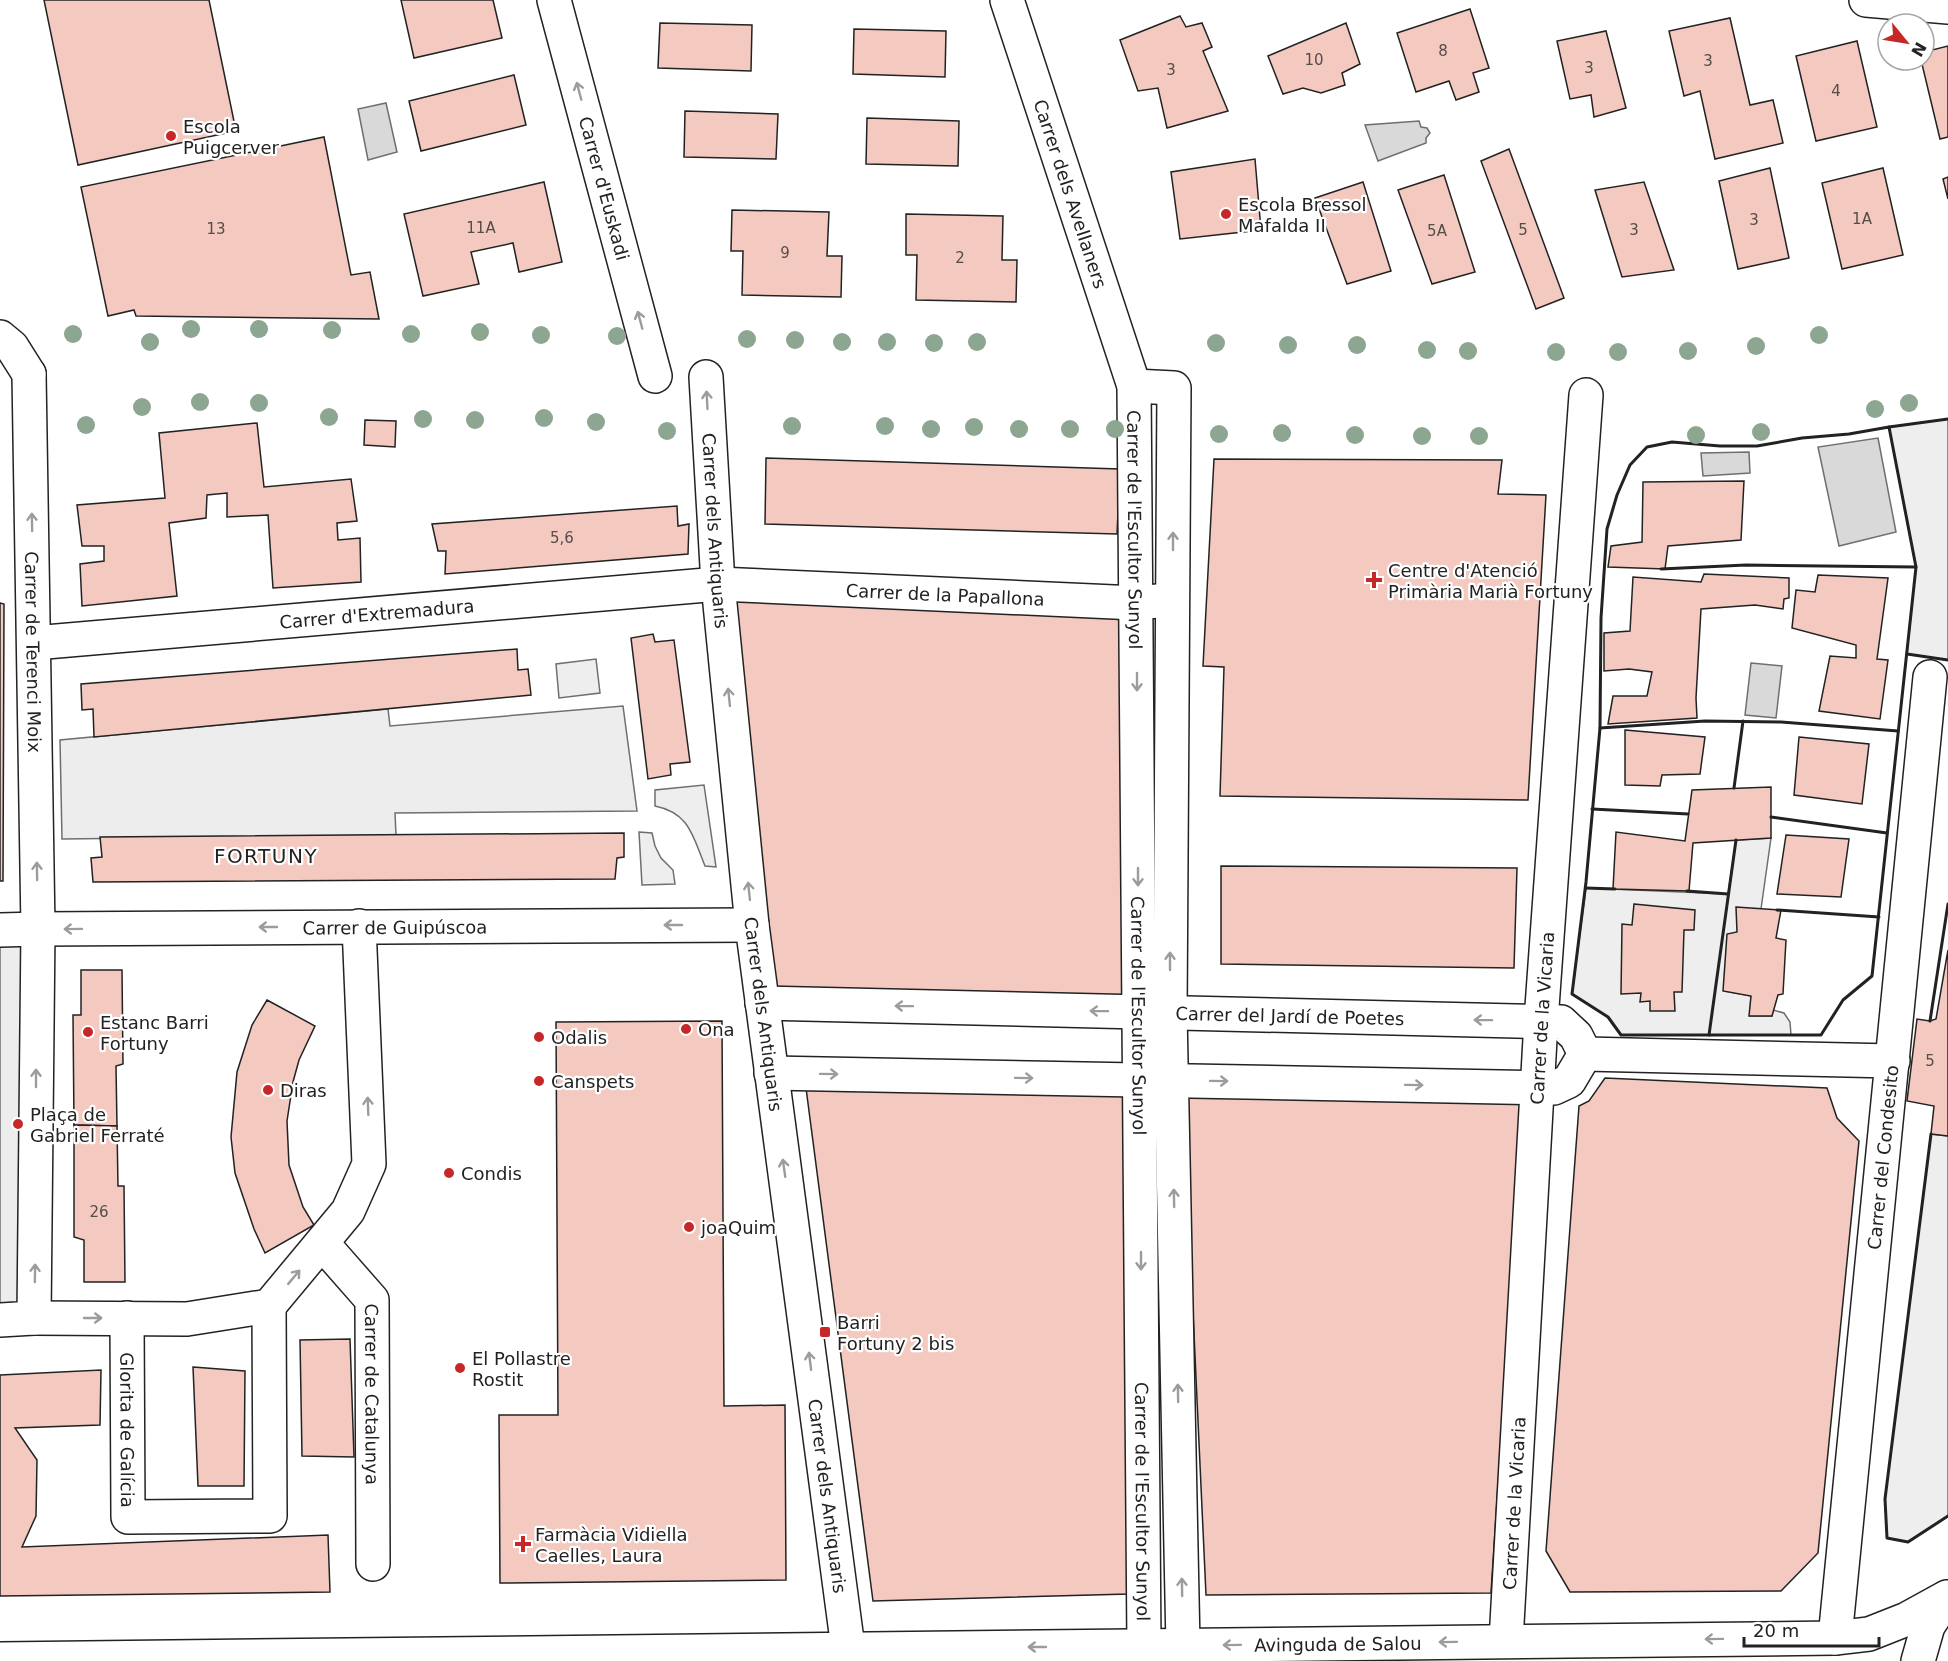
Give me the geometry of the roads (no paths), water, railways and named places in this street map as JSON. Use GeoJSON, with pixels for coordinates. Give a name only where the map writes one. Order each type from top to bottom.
{"type":"FeatureCollection","features":[{"type":"Feature","properties":{"kind":"street","name":"Carrer d'Euskadi"},"geometry":{"type":"LineString","coordinates":[[554,0],[655,376]]}},
{"type":"Feature","properties":{"kind":"street","name":"Carrer dels Avellaners"},"geometry":{"type":"LineString","coordinates":[[1007,0],[1134,386]]}},
{"type":"Feature","properties":{"kind":"street"},"geometry":{"type":"LineString","coordinates":[[1866,0],[1948,7]]}},
{"type":"Feature","properties":{"kind":"street"},"geometry":{"type":"LineString","coordinates":[[0,337],[12,347],[14,374]]}},
{"type":"Feature","properties":{"kind":"street","name":"Carrer de Terenci Moix"},"geometry":{"type":"LineString","coordinates":[[14,374],[34,644],[38,929],[34,1318]]}},
{"type":"Feature","properties":{"kind":"street","name":"Carrer dels Antiquaris"},"geometry":{"type":"LineString","coordinates":[[706,377],[718,584],[752,924],[848,1648]]}},
{"type":"Feature","properties":{"kind":"street","name":"Carrer de l'Escultor Sunyol"},"geometry":{"type":"LineString","coordinates":[[1144,1646],[1155,1080],[1136,603],[1134,386],[1174,388],[1172,600],[1154,1012]]}},
{"type":"Feature","properties":{"kind":"street","name":"Carrer de la Vicaria"},"geometry":{"type":"LineString","coordinates":[[1506,1641],[1541,1021],[1586,395]]}},
{"type":"Feature","properties":{"kind":"street","name":"Carrer d'Extremadura"},"geometry":{"type":"LineString","coordinates":[[34,644],[718,584]]}},
{"type":"Feature","properties":{"kind":"street","name":"Carrer de la Papallona"},"geometry":{"type":"LineString","coordinates":[[718,584],[1136,603],[1172,600]]}},
{"type":"Feature","properties":{"kind":"street","name":"Carrer del Condesito"},"geometry":{"type":"LineString","coordinates":[[1835,1638],[1930,677]]}},
{"type":"Feature","properties":{"kind":"street","name":"Carrer de Guipúscoa"},"geometry":{"type":"LineString","coordinates":[[0,930],[752,924]]}},
{"type":"Feature","properties":{"kind":"street"},"geometry":{"type":"LineString","coordinates":[[0,1320],[34,1318],[187,1319],[269,1306],[348,1211],[369,1164],[359,926]]}},
{"type":"Feature","properties":{"kind":"street","name":"Carrer del Jardí de Poetes"},"geometry":{"type":"LineString","coordinates":[[762,1003],[1561,1022],[1576,1036],[1585,1054]]}},
{"type":"Feature","properties":{"kind":"street"},"geometry":{"type":"LineString","coordinates":[[771,1073],[1554,1088],[1569,1081],[1585,1054],[1893,1061]]}},
{"type":"Feature","properties":{"kind":"street","name":"Carrer de l'Escultor Sunyol"},"geometry":{"type":"LineString","coordinates":[[1155,1080],[1183,1646]]}},
{"type":"Feature","properties":{"kind":"street","name":"Carrer de Catalunya"},"geometry":{"type":"LineString","coordinates":[[322,1243],[372,1300],[373,1564]]}},
{"type":"Feature","properties":{"kind":"street","name":"Glorita de Galícia"},"geometry":{"type":"LineString","coordinates":[[127,1318],[128,1517],[270,1516],[269,1306]]}},
{"type":"Feature","properties":{"kind":"street"},"geometry":{"type":"LineString","coordinates":[[1918,1661],[1928,1626],[1948,1596]]}},
{"type":"Feature","properties":{"kind":"street","name":"Avinguda de Salou"},"geometry":{"type":"LineString","coordinates":[[0,1659],[1835,1638],[1869,1634],[1908,1619],[1948,1596]]}},
{"type":"Feature","properties":{"kind":"place","name":"Escola Puigcerver"},"geometry":{"type":"Point","coordinates":[171,136]}},
{"type":"Feature","properties":{"kind":"place","name":"Escola Bressol Mafalda II"},"geometry":{"type":"Point","coordinates":[1226,214]}},
{"type":"Feature","properties":{"kind":"place","name":"Centre d'Atenció Primària Marià Fortuny"},"geometry":{"type":"Point","coordinates":[1374,580]}},
{"type":"Feature","properties":{"kind":"place","name":"Ona"},"geometry":{"type":"Point","coordinates":[686,1029]}},
{"type":"Feature","properties":{"kind":"place","name":"Estanc Barri Fortuny"},"geometry":{"type":"Point","coordinates":[88,1032]}},
{"type":"Feature","properties":{"kind":"place","name":"Odalis"},"geometry":{"type":"Point","coordinates":[539,1037]}},
{"type":"Feature","properties":{"kind":"place","name":"Canspets"},"geometry":{"type":"Point","coordinates":[539,1081]}},
{"type":"Feature","properties":{"kind":"place","name":"Diras"},"geometry":{"type":"Point","coordinates":[268,1090]}},
{"type":"Feature","properties":{"kind":"place","name":"Plaça de Gabriel Ferraté"},"geometry":{"type":"Point","coordinates":[18,1124]}},
{"type":"Feature","properties":{"kind":"place","name":"Condis"},"geometry":{"type":"Point","coordinates":[449,1173]}},
{"type":"Feature","properties":{"kind":"place","name":"joaQuim"},"geometry":{"type":"Point","coordinates":[689,1227]}},
{"type":"Feature","properties":{"kind":"place","name":"Barri Fortuny 2 bis"},"geometry":{"type":"Point","coordinates":[825,1332]}},
{"type":"Feature","properties":{"kind":"place","name":"El Pollastre Rostit"},"geometry":{"type":"Point","coordinates":[460,1368]}},
{"type":"Feature","properties":{"kind":"place","name":"Farmàcia Vidiella Caelles, Laura"},"geometry":{"type":"Point","coordinates":[523,1544]}},
{"type":"Feature","properties":{"kind":"district","name":"FORTUNY"},"geometry":{"type":"Point","coordinates":[266,856]}}]}
